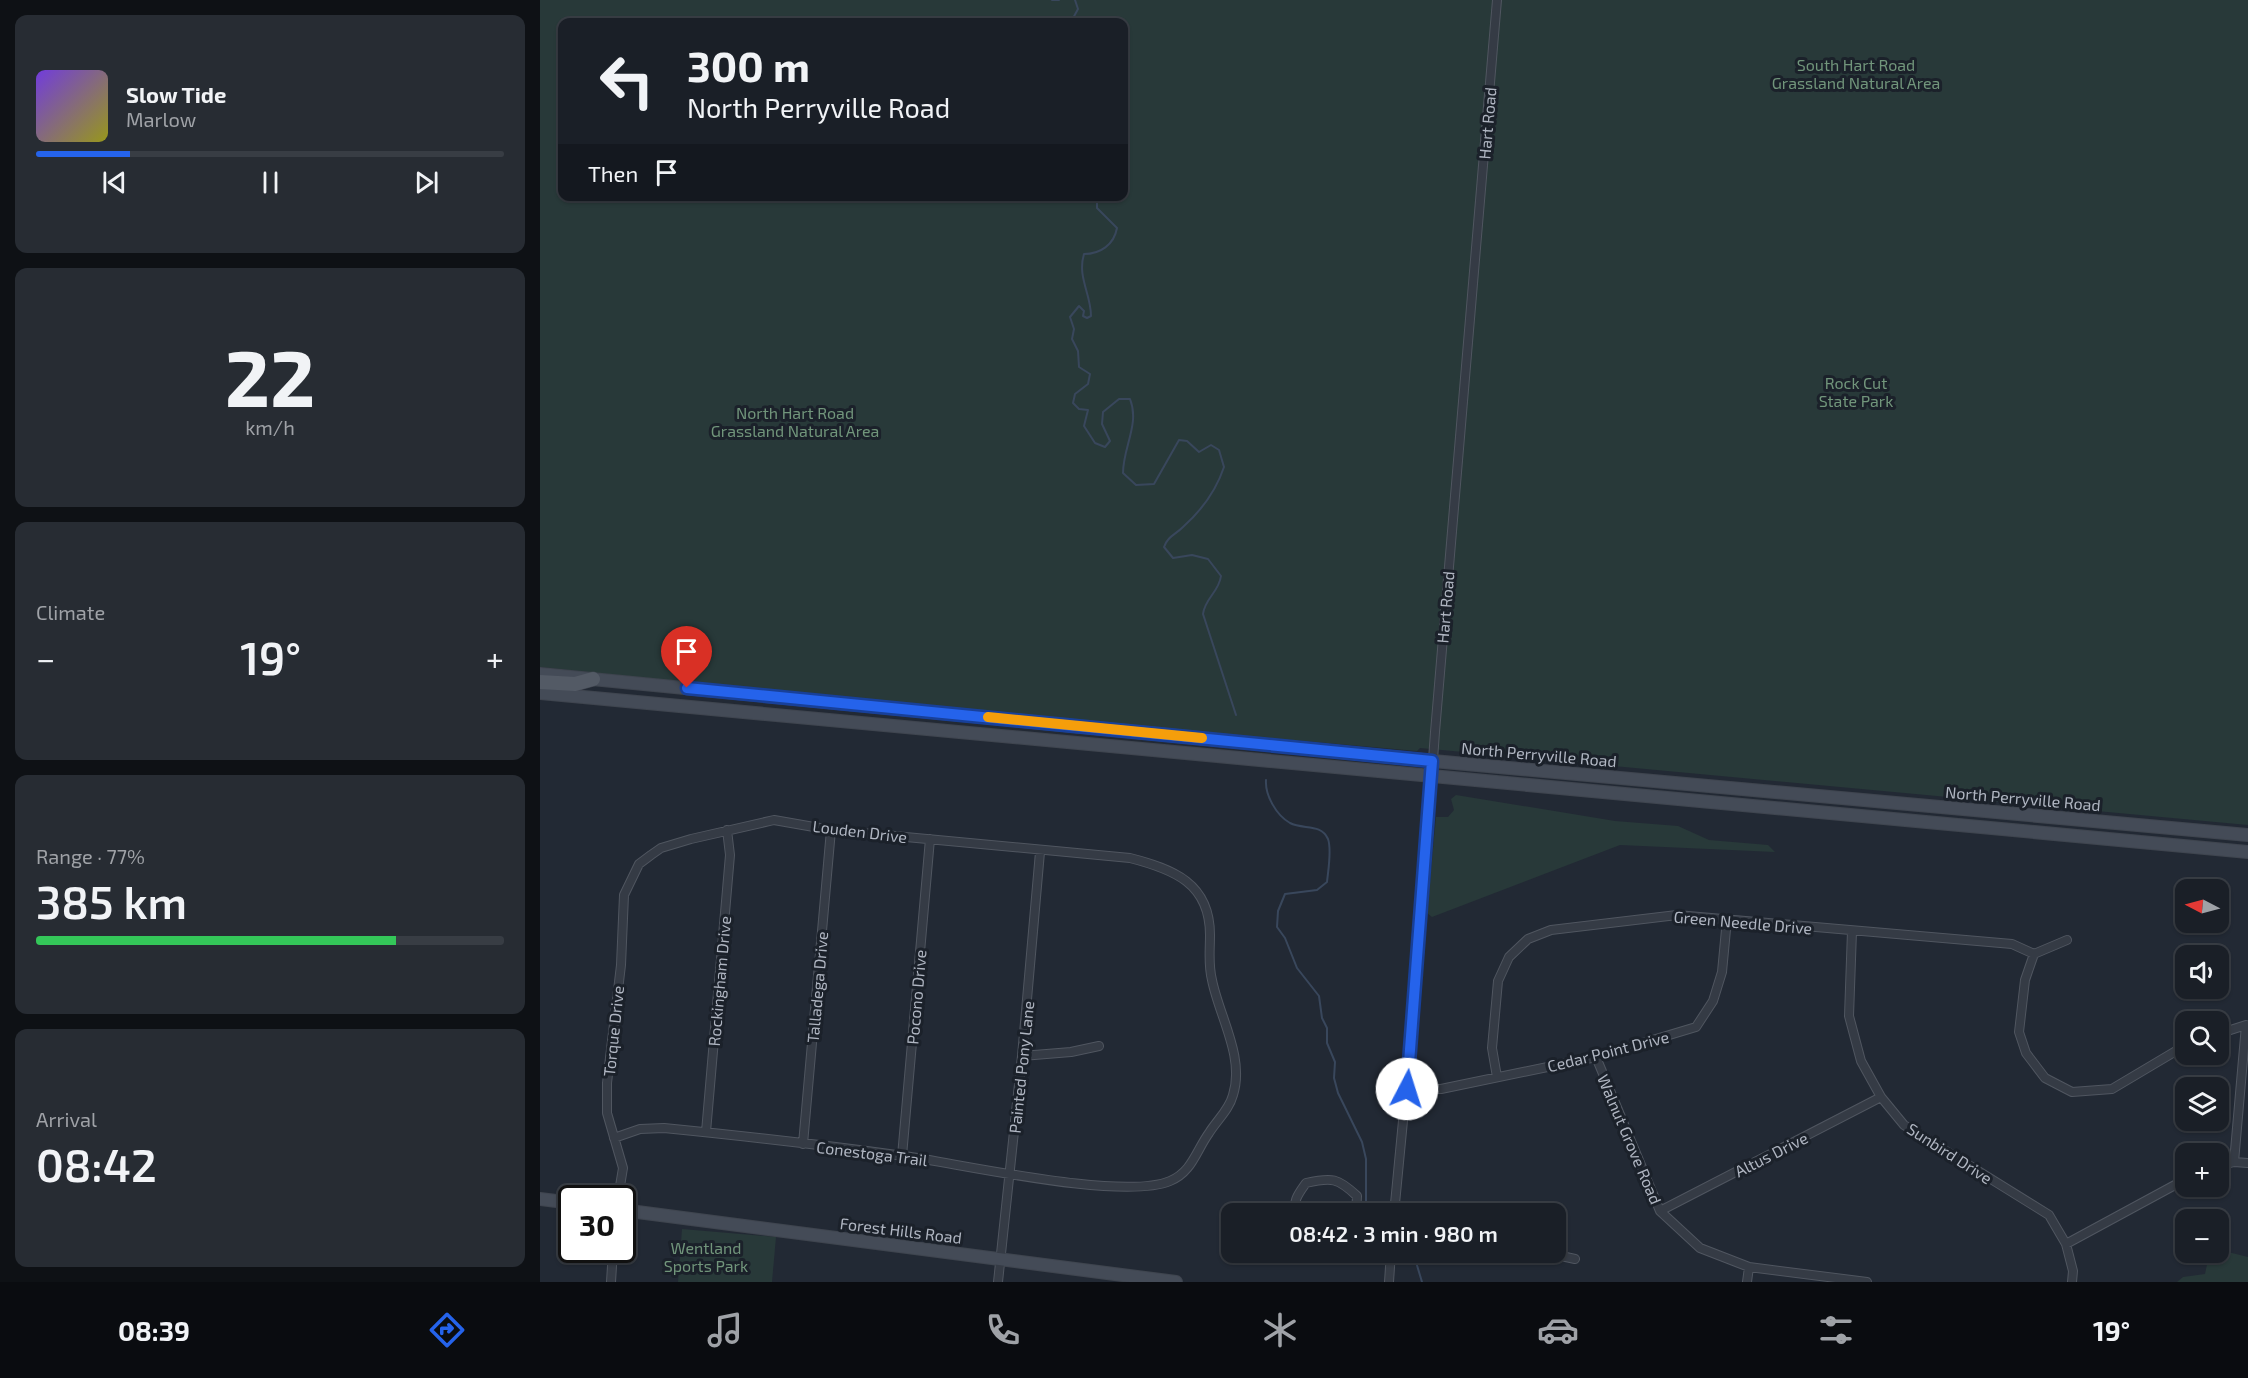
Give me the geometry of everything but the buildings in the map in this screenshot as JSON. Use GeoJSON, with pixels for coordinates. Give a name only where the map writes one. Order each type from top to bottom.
{"type":"FeatureCollection","features":[{"type":"Feature","properties":{"kind":"main road","name":"North Perryville Road"},"geometry":{"type":"LineString","coordinates":[[540,674],[1432,761],[2248,835]]}},
{"type":"Feature","properties":{"kind":"main road"},"geometry":{"type":"LineString","coordinates":[[540,682],[575,684],[593,679]]}},
{"type":"Feature","properties":{"kind":"main road","name":"North Perryville Road"},"geometry":{"type":"LineString","coordinates":[[540,693],[2248,852]]}},
{"type":"Feature","properties":{"kind":"main road"},"geometry":{"type":"LineString","coordinates":[[540,1199],[558,1201]]}},
{"type":"Feature","properties":{"kind":"main road","name":"Forest Hills Road"},"geometry":{"type":"LineString","coordinates":[[636,1212],[1176,1282]]}},
{"type":"Feature","properties":{"kind":"street","name":"Hart Road"},"geometry":{"type":"LineString","coordinates":[[1395,1203],[1407,1089],[1432,761],[1497,0]]}},
{"type":"Feature","properties":{"kind":"street","name":"Louden Drive"},"geometry":{"type":"LineString","coordinates":[[639,864],[661,848],[774,820],[831,830],[1040,852],[1130,858],[1159,865],[1178,875],[1199,891],[1208,911],[1209,965],[1232,1045],[1233,1096],[1224,1113],[1208,1134],[1199,1153],[1185,1171],[1172,1180],[1153,1186],[1130,1187]]}},
{"type":"Feature","properties":{"kind":"street","name":"Rockingham Drive"},"geometry":{"type":"LineString","coordinates":[[706,1132],[730,855],[727,830]]}},
{"type":"Feature","properties":{"kind":"street","name":"Talladega Drive"},"geometry":{"type":"LineString","coordinates":[[803,1144],[831,830]]}},
{"type":"Feature","properties":{"kind":"street","name":"Pocono Drive"},"geometry":{"type":"LineString","coordinates":[[902,1156],[930,839]]}},
{"type":"Feature","properties":{"kind":"street","name":"Painted Pony Lane"},"geometry":{"type":"LineString","coordinates":[[998,1282],[1022,1056],[1040,852]]}},
{"type":"Feature","properties":{"kind":"street","name":"Torque Drive"},"geometry":{"type":"LineString","coordinates":[[620,1185],[623,1168],[607,1113],[607,1083],[621,965],[624,895],[639,864]]}},
{"type":"Feature","properties":{"kind":"street","name":"Green Needle Drive"},"geometry":{"type":"LineString","coordinates":[[1497,1077],[1492,1048],[1498,981],[1509,957],[1528,939],[1551,930],[1677,915],[1852,932],[2012,944],[2034,954]]}},
{"type":"Feature","properties":{"kind":"street","name":"Cedar Point Drive"},"geometry":{"type":"LineString","coordinates":[[1407,1089],[1441,1089],[1596,1057],[1696,1027],[1713,1001],[1722,972],[1727,919]]}},
{"type":"Feature","properties":{"kind":"street","name":"Sunbird Drive"},"geometry":{"type":"LineString","coordinates":[[1852,932],[1849,1016],[1862,1061],[1881,1097],[1904,1125],[2049,1215],[2066,1244],[2073,1271],[2072,1282]]}},
{"type":"Feature","properties":{"kind":"street"},"geometry":{"type":"LineString","coordinates":[[2067,940],[2034,954],[2025,980],[2019,1032],[2026,1053],[2045,1078],[2072,1092],[2112,1089],[2175,1052]]}},
{"type":"Feature","properties":{"kind":"street"},"geometry":{"type":"LineString","coordinates":[[2229,1030],[2246,1025],[2234,1162]]}},
{"type":"Feature","properties":{"kind":"street"},"geometry":{"type":"LineString","coordinates":[[1022,1056],[1071,1052],[1099,1046]]}},
{"type":"Feature","properties":{"kind":"street","name":"Walnut Grove Road"},"geometry":{"type":"LineString","coordinates":[[1596,1057],[1660,1211],[1700,1248],[1749,1267],[1867,1282]]}},
{"type":"Feature","properties":{"kind":"street","name":"Altus Drive"},"geometry":{"type":"LineString","coordinates":[[1660,1211],[1881,1097]]}},
{"type":"Feature","properties":{"kind":"street","name":"Conestoga Trail"},"geometry":{"type":"LineString","coordinates":[[614,1138],[652,1129],[706,1132],[1130,1187]]}},
{"type":"Feature","properties":{"kind":"street"},"geometry":{"type":"LineString","coordinates":[[2229,1163],[2248,1163]]}},
{"type":"Feature","properties":{"kind":"street"},"geometry":{"type":"LineString","coordinates":[[1295,1203],[1297,1194],[1306,1183],[1322,1179],[1341,1181],[1357,1196],[1357,1203]]}},
{"type":"Feature","properties":{"kind":"street"},"geometry":{"type":"LineString","coordinates":[[2066,1244],[2175,1185]]}},
{"type":"Feature","properties":{"kind":"street"},"geometry":{"type":"LineString","coordinates":[[1566,1257],[1575,1259]]}},
{"type":"Feature","properties":{"kind":"street"},"geometry":{"type":"LineString","coordinates":[[611,1282],[612,1263]]}},
{"type":"Feature","properties":{"kind":"street"},"geometry":{"type":"LineString","coordinates":[[1389,1282],[1390,1263]]}},
{"type":"Feature","properties":{"kind":"street"},"geometry":{"type":"LineString","coordinates":[[1747,1282],[1749,1267]]}},
{"type":"Feature","properties":{"kind":"green space","name":"Rock Cut State Park"},"geometry":{"type":"Polygon","coordinates":[[[540,0],[2248,0],[2248,825],[1420,748],[1417,751],[1054,719],[540,667],[540,0]]]}},
{"type":"Feature","properties":{"kind":"green space"},"geometry":{"type":"Polygon","coordinates":[[[1456,795],[1615,821],[1678,826],[1709,840],[1768,845],[1775,852],[1620,845],[1432,917],[1427,913],[1436,817],[1448,817],[1454,810],[1451,799],[1456,795]]]}},
{"type":"Feature","properties":{"kind":"green space","name":"Wentland Sports Park"},"geometry":{"type":"Polygon","coordinates":[[[682,1229],[776,1237],[772,1282],[678,1282],[682,1229]]]}},
{"type":"Feature","properties":{"kind":"green space"},"geometry":{"type":"Polygon","coordinates":[[[2229,1252],[2248,1257],[2248,1282],[2177,1282],[2183,1277],[2205,1274],[2207,1263],[2229,1263],[2229,1252]]]}},
{"type":"Feature","properties":{"kind":"waterway"},"geometry":{"type":"LineString","coordinates":[[1052,0],[1059,0]]}},
{"type":"Feature","properties":{"kind":"waterway"},"geometry":{"type":"LineString","coordinates":[[1073,18],[1078,9],[1075,0]]}},
{"type":"Feature","properties":{"kind":"waterway"},"geometry":{"type":"LineString","coordinates":[[1097,201],[1097,208],[1117,228],[1109,244],[1101,250],[1084,254],[1082,270],[1091,316],[1087,318],[1083,316],[1084,311],[1079,306],[1070,317],[1074,329],[1072,339],[1078,351],[1079,367],[1090,374],[1088,384],[1075,394],[1073,403],[1079,409],[1088,410],[1084,426],[1095,443],[1105,447],[1110,441],[1102,424],[1103,412],[1119,399],[1130,399],[1133,417],[1123,473],[1136,485],[1154,484],[1179,440],[1187,441],[1199,452],[1211,445],[1219,450],[1224,467],[1213,492],[1196,514],[1170,538],[1164,547],[1173,558],[1192,555],[1208,559],[1221,576],[1203,614],[1236,715]]}},
{"type":"Feature","properties":{"kind":"waterway"},"geometry":{"type":"LineString","coordinates":[[1266,780],[1269,798],[1280,815],[1295,825],[1321,831],[1328,839],[1330,849],[1327,882],[1317,890],[1285,894],[1278,911],[1277,927],[1285,938],[1297,968],[1319,996],[1322,1018],[1327,1028],[1327,1043],[1335,1062],[1334,1078],[1338,1093],[1362,1142],[1366,1159],[1366,1203]]}},
{"type":"Feature","properties":{"kind":"waterway"},"geometry":{"type":"LineString","coordinates":[[1416,1263],[1422,1282]]}},
{"type":"Feature","properties":{"kind":"slow traffic"},"geometry":{"type":"LineString","coordinates":[[988,717],[1202,738]]}},
{"type":"Feature","properties":{"kind":"route"},"geometry":{"type":"LineString","coordinates":[[687,688],[1432,761],[1426,869],[1407,1089]]}},
{"type":"Feature","properties":{"kind":"park label","name":"South Hart Road Grassland Natural Area"},"geometry":{"type":"Point","coordinates":[1856,73]}},
{"type":"Feature","properties":{"kind":"park label","name":"North Hart Road Grassland Natural Area"},"geometry":{"type":"Point","coordinates":[795,421]}}]}
